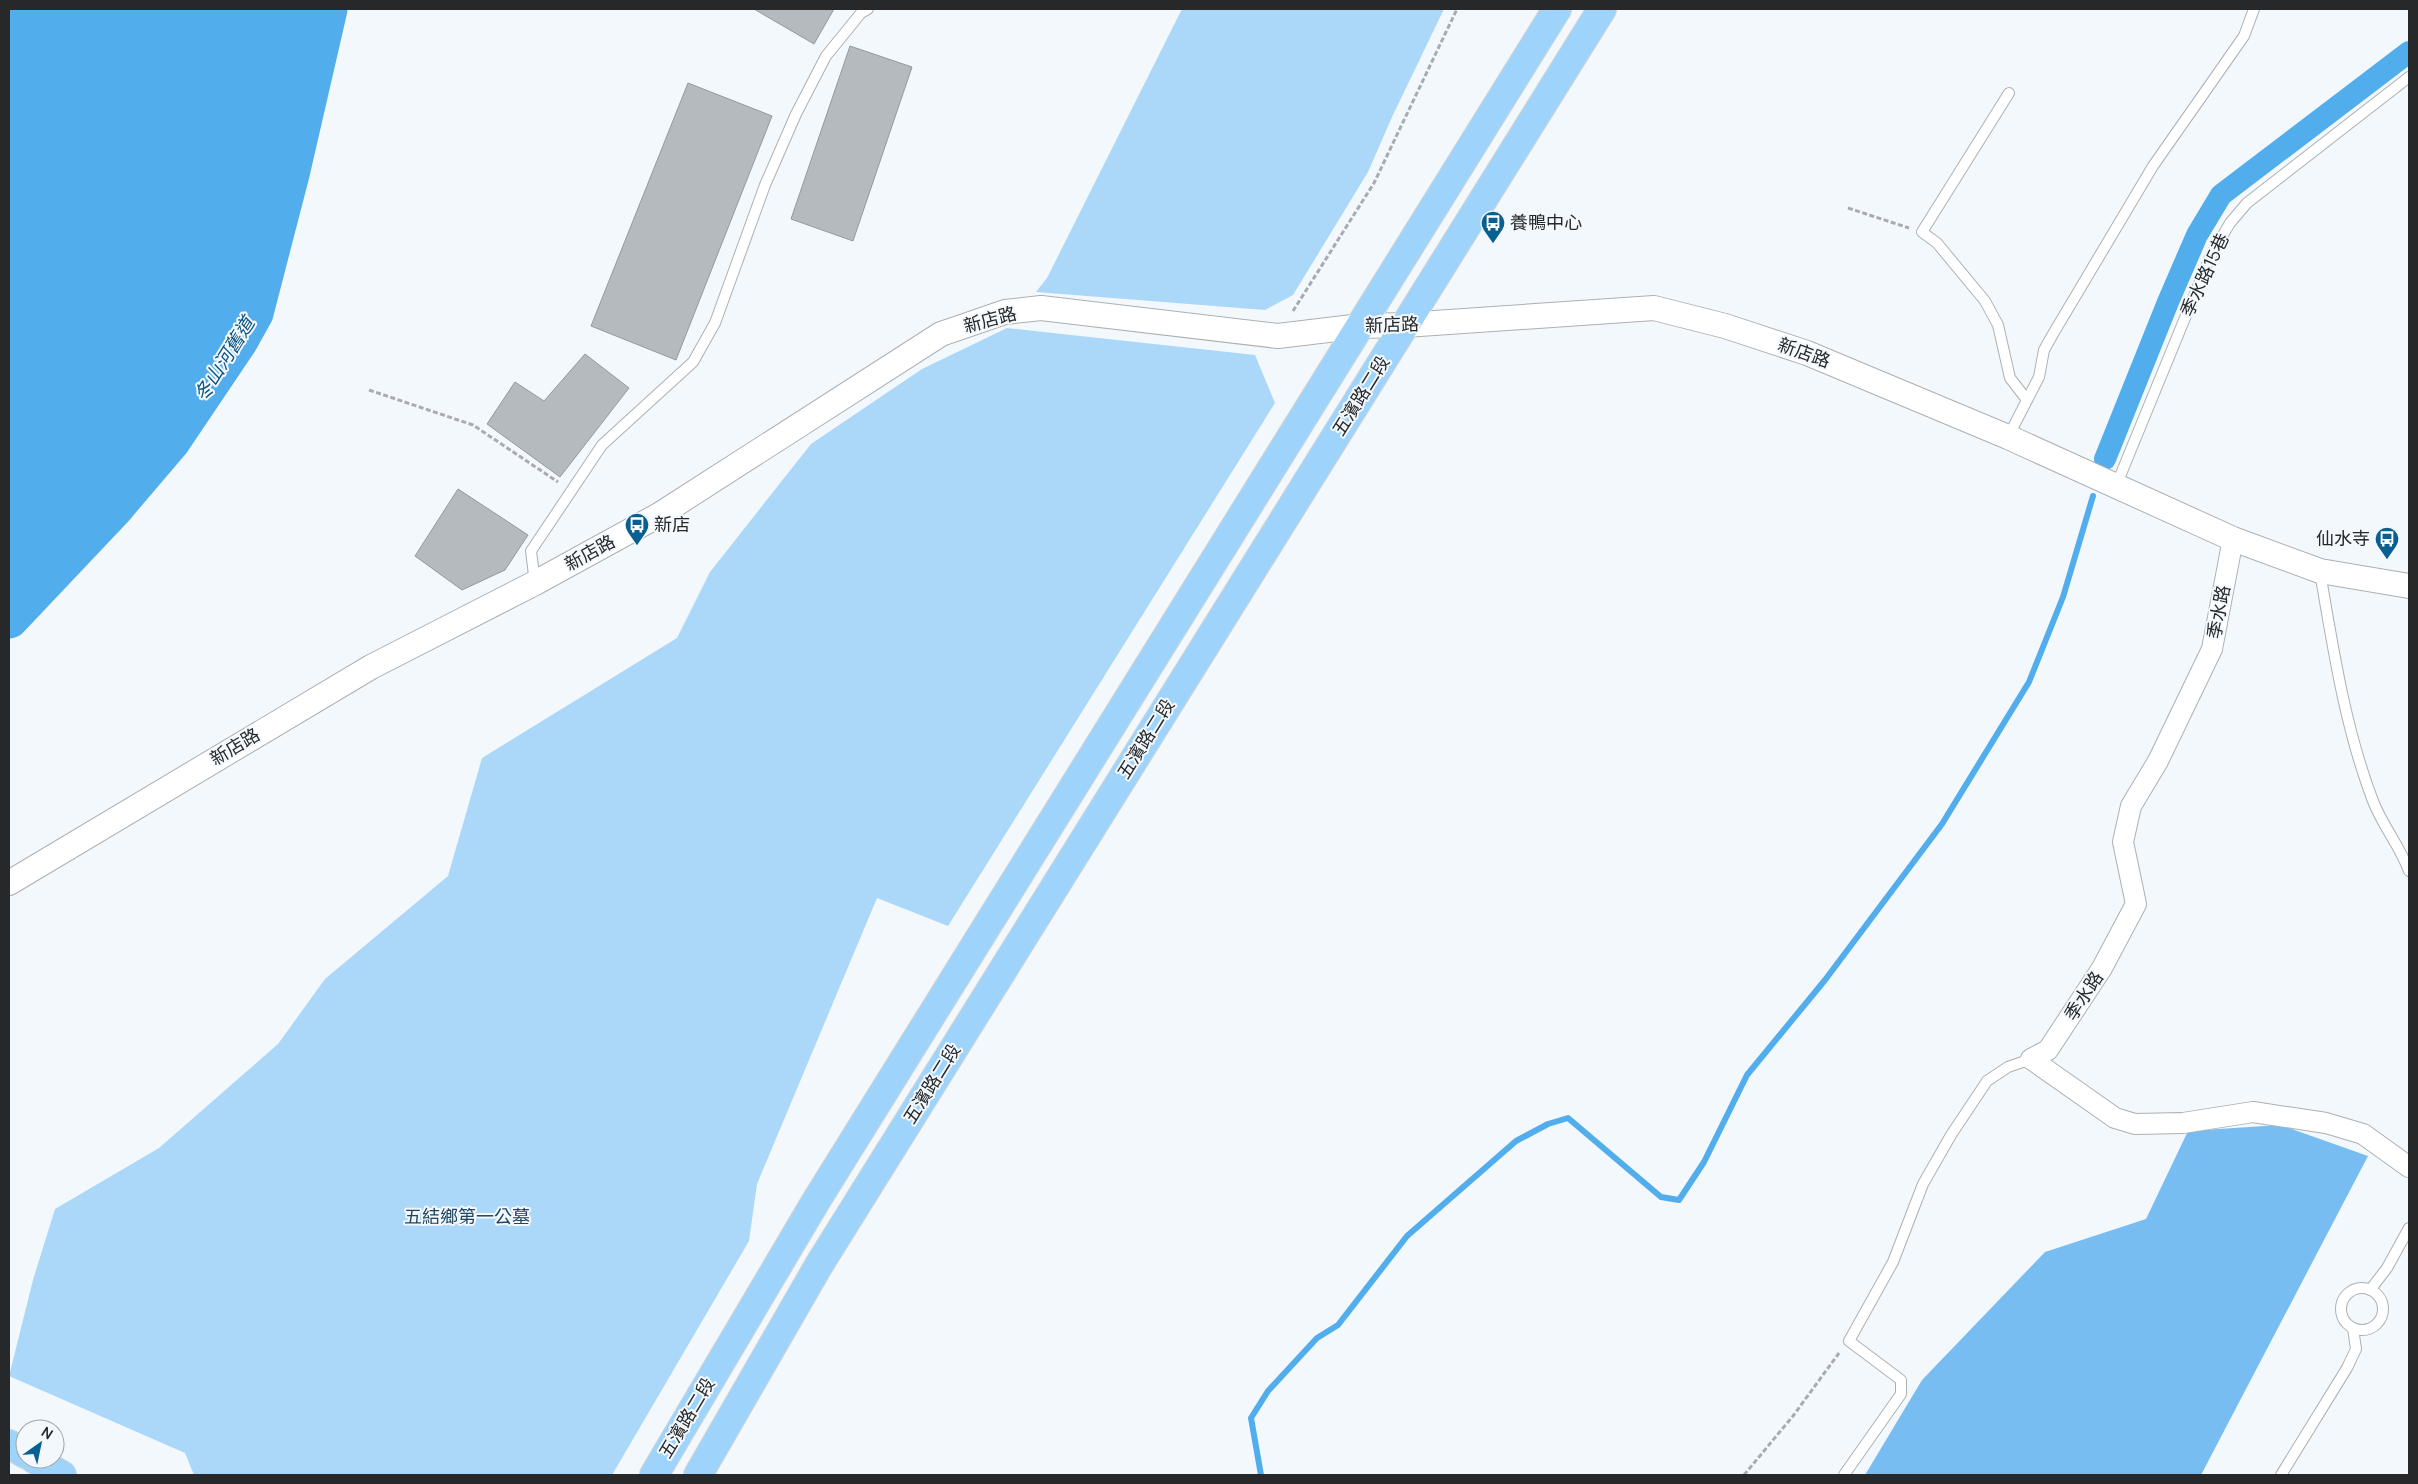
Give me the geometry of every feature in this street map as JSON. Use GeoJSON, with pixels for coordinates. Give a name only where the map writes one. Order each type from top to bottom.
{"type":"FeatureCollection","features":[{"type":"Feature","properties":{"kind":"main road","name":"五濱路二段"},"geometry":{"type":"LineString","coordinates":[[654,1475],[816,1201],[1557,9]]}},
{"type":"Feature","properties":{"kind":"main road","name":"五濱路二段"},"geometry":{"type":"LineString","coordinates":[[698,1475],[819,1265],[1602,9]]}},
{"type":"Feature","properties":{"kind":"street","name":"新店路"},"geometry":{"type":"LineString","coordinates":[[9,883],[371,667],[535,584],[659,515],[941,334],[1005,312],[1041,308],[1278,336],[1361,326],[1405,325],[1654,308],[1725,326],[1807,353],[2008,437],[2116,486]]}},
{"type":"Feature","properties":{"kind":"street"},"geometry":{"type":"LineString","coordinates":[[2116,486],[2233,539],[2320,571],[2409,586]]}},
{"type":"Feature","properties":{"kind":"street","name":"季水路"},"geometry":{"type":"LineString","coordinates":[[2031,1059],[2048,1050],[2102,968],[2136,904],[2123,842],[2131,806],[2158,761],[2212,649],[2233,539]]}},
{"type":"Feature","properties":{"kind":"street"},"geometry":{"type":"LineString","coordinates":[[2031,1059],[2114,1118],[2134,1124],[2183,1124],[2253,1112],[2271,1114],[2326,1123],[2363,1134],[2409,1167]]}},
{"type":"Feature","properties":{"kind":"lane"},"geometry":{"type":"LineString","coordinates":[[535,584],[531,551],[602,445],[693,362],[715,323],[765,185],[796,114],[826,56],[861,13],[868,9]]}},
{"type":"Feature","properties":{"kind":"lane"},"geometry":{"type":"LineString","coordinates":[[2008,437],[2039,377],[2044,350],[2053,334],[2153,166],[2244,36],[2254,9]]}},
{"type":"Feature","properties":{"kind":"lane","name":"季水路15巷"},"geometry":{"type":"LineString","coordinates":[[2116,486],[2210,257],[2230,223],[2247,203],[2409,77]]}},
{"type":"Feature","properties":{"kind":"lane"},"geometry":{"type":"LineString","coordinates":[[2009,93],[1922,232],[1938,243],[1985,301],[1998,325],[2010,378],[2027,400]]}},
{"type":"Feature","properties":{"kind":"lane"},"geometry":{"type":"LineString","coordinates":[[2320,571],[2352,736],[2373,802],[2403,853],[2409,871]]}},
{"type":"Feature","properties":{"kind":"lane"},"geometry":{"type":"LineString","coordinates":[[1844,1475],[1901,1394],[1901,1380],[1849,1341],[1893,1262],[1923,1184],[1951,1135],[1988,1081],[2008,1067],[2031,1059]]}},
{"type":"Feature","properties":{"kind":"lane"},"geometry":{"type":"LineString","coordinates":[[2370,1290],[2387,1268],[2409,1228]]}},
{"type":"Feature","properties":{"kind":"lane"},"geometry":{"type":"LineString","coordinates":[[2281,1475],[2347,1368],[2356,1349],[2353,1328],[2342,1316],[2342,1300],[2354,1289],[2370,1290],[2377,1294],[2382,1301],[2381,1317],[2370,1328],[2353,1328]]}},
{"type":"Feature","properties":{"kind":"path"},"geometry":{"type":"LineString","coordinates":[[1278,336],[1374,183],[1457,9]]}},
{"type":"Feature","properties":{"kind":"path"},"geometry":{"type":"LineString","coordinates":[[1848,208],[1922,232]]}},
{"type":"Feature","properties":{"kind":"path"},"geometry":{"type":"LineString","coordinates":[[369,390],[473,425],[571,491]]}},
{"type":"Feature","properties":{"kind":"path"},"geometry":{"type":"LineString","coordinates":[[1744,1475],[1793,1416],[1849,1341]]}},
{"type":"Feature","properties":{"kind":"green space"},"geometry":{"type":"Polygon","coordinates":[[[1182,9],[1444,9],[1368,172],[1293,295],[1265,310],[1036,292],[1047,278],[1182,9]]]}},
{"type":"Feature","properties":{"kind":"green space","name":"五結鄉第一公墓"},"geometry":{"type":"Polygon","coordinates":[[[1007,328],[1255,355],[1275,403],[948,926],[877,898],[757,1184],[749,1241],[612,1475],[194,1475],[185,1453],[9,1376],[33,1280],[55,1209],[159,1148],[278,1044],[325,979],[448,876],[482,758],[677,638],[710,572],[811,444],[922,369],[1007,328]]]}},
{"type":"Feature","properties":{"kind":"shaded area"},"geometry":{"type":"Polygon","coordinates":[[[2280,1125],[2368,1156],[2201,1475],[1865,1475],[1922,1380],[2045,1252],[2146,1219],[2188,1131],[2280,1125]]]}},
{"type":"Feature","properties":{"kind":"water"},"geometry":{"type":"Polygon","coordinates":[[[9,9],[328,9],[290,174],[310,85],[254,313],[239,340],[171,441],[114,508],[9,617],[9,9]]]}},
{"type":"Feature","properties":{"kind":"building"},"geometry":{"type":"Polygon","coordinates":[[[754,9],[834,9],[814,44],[754,9]]]}},
{"type":"Feature","properties":{"kind":"building"},"geometry":{"type":"Polygon","coordinates":[[[850,46],[912,67],[853,241],[791,219],[850,46]]]}},
{"type":"Feature","properties":{"kind":"building"},"geometry":{"type":"Polygon","coordinates":[[[688,83],[772,116],[676,360],[591,326],[688,83]]]}},
{"type":"Feature","properties":{"kind":"building"},"geometry":{"type":"Polygon","coordinates":[[[585,354],[629,388],[560,477],[487,424],[515,382],[544,401],[585,354]]]}},
{"type":"Feature","properties":{"kind":"building"},"geometry":{"type":"Polygon","coordinates":[[[458,489],[528,535],[505,570],[462,590],[415,556],[458,489]]]}},
{"type":"Feature","properties":{"kind":"waterway","name":"冬山河舊道"},"geometry":{"type":"LineString","coordinates":[[9,619],[114,508],[171,441],[239,340],[254,313],[290,174],[328,9]]}},
{"type":"Feature","properties":{"kind":"waterway"},"geometry":{"type":"LineString","coordinates":[[2105,459],[2197,235],[2221,195],[2409,52]]}},
{"type":"Feature","properties":{"kind":"waterway"},"geometry":{"type":"LineString","coordinates":[[1261,1475],[1251,1418],[1268,1391],[1317,1338],[1338,1325],[1407,1236],[1516,1141],[1548,1124],[1568,1118],[1661,1197],[1679,1200],[1704,1162],[1747,1075],[1825,980],[1942,824],[2029,682],[2063,597],[2093,496]]}},
{"type":"Feature","properties":{"kind":"place","name":"養鴨中心"},"geometry":{"type":"Point","coordinates":[1493,244]}},
{"type":"Feature","properties":{"kind":"place","name":"新店"},"geometry":{"type":"Point","coordinates":[637,546]}},
{"type":"Feature","properties":{"kind":"place","name":"仙水寺"},"geometry":{"type":"Point","coordinates":[2387,560]}}]}
